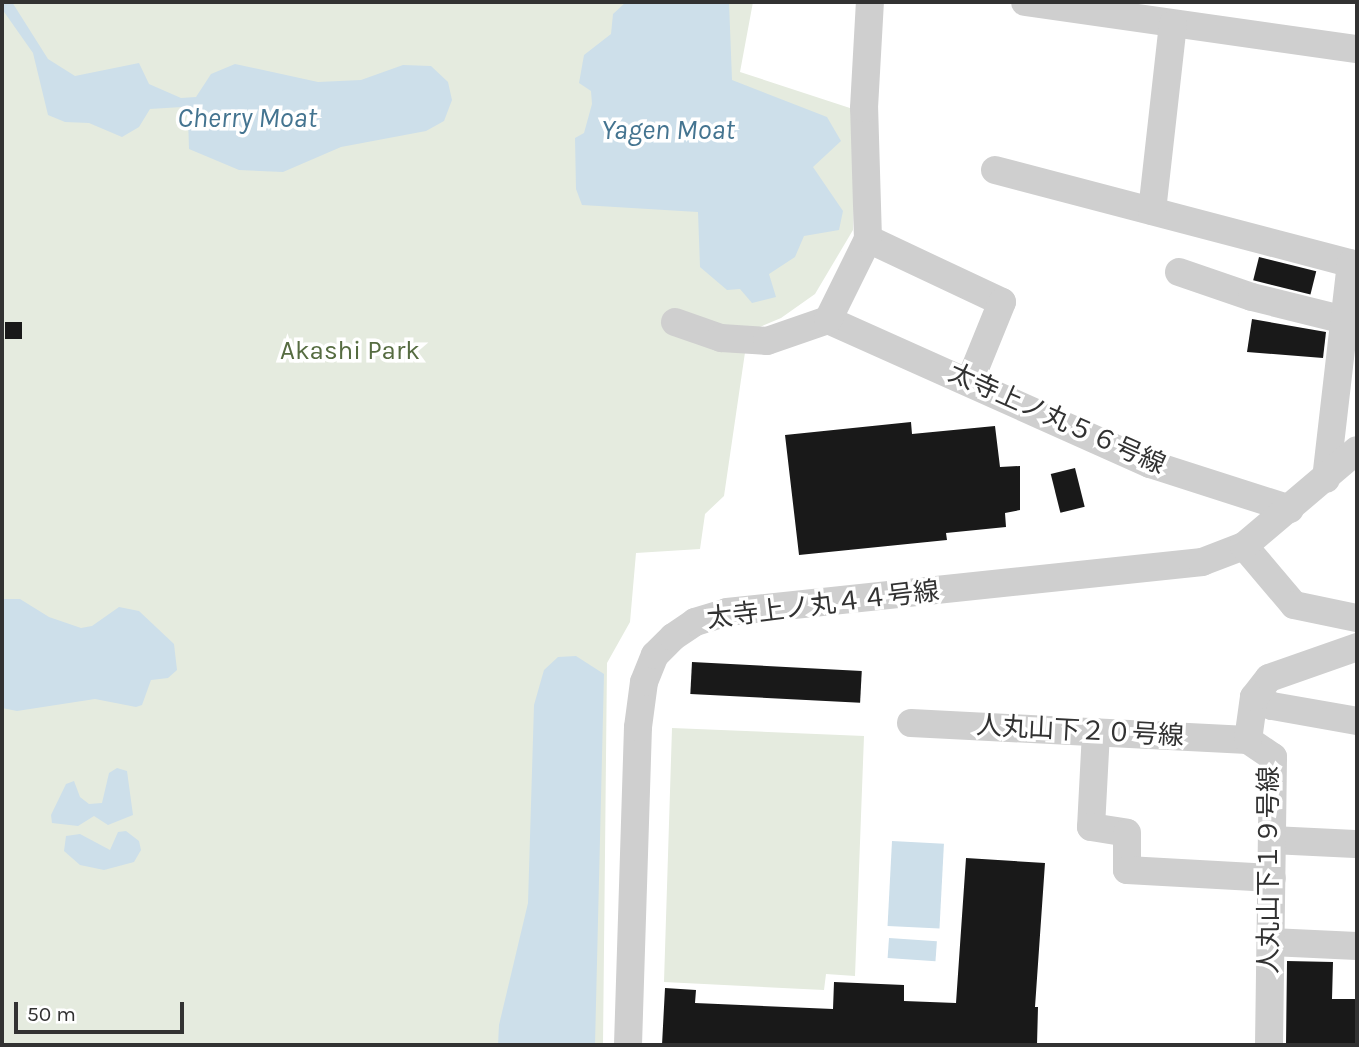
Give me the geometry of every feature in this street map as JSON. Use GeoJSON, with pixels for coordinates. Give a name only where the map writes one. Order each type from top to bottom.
{"type":"FeatureCollection","features":[{"type":"Feature","properties":{"kind":"street"},"geometry":{"type":"LineString","coordinates":[[675,322],[721,338],[767,341],[828,320],[868,239],[864,108],[870,2]]}},
{"type":"Feature","properties":{"kind":"street"},"geometry":{"type":"LineString","coordinates":[[1026,2],[1357,49]]}},
{"type":"Feature","properties":{"kind":"street"},"geometry":{"type":"LineString","coordinates":[[1152,211],[1173,24]]}},
{"type":"Feature","properties":{"kind":"street"},"geometry":{"type":"LineString","coordinates":[[995,170],[1354,264],[1326,479]]}},
{"type":"Feature","properties":{"kind":"street"},"geometry":{"type":"LineString","coordinates":[[868,239],[1002,302],[970,382]]}},
{"type":"Feature","properties":{"kind":"street"},"geometry":{"type":"LineString","coordinates":[[1179,272],[1252,297],[1345,320]]}},
{"type":"Feature","properties":{"kind":"street","name":"太寺上ノ丸５６号線"},"geometry":{"type":"LineString","coordinates":[[828,320],[1150,464],[1290,509]]}},
{"type":"Feature","properties":{"kind":"street","name":"太寺上ノ丸４４号線"},"geometry":{"type":"LineString","coordinates":[[628,1045],[638,727],[644,682],[655,655],[673,637],[695,622],[727,612],[1202,562],[1244,546],[1357,450]]}},
{"type":"Feature","properties":{"kind":"street"},"geometry":{"type":"LineString","coordinates":[[1244,546],[1294,605],[1357,618]]}},
{"type":"Feature","properties":{"kind":"street"},"geometry":{"type":"LineString","coordinates":[[1357,647],[1269,678],[1254,697],[1272,706],[1357,721]]}},
{"type":"Feature","properties":{"kind":"street","name":"人丸山下１９号線"},"geometry":{"type":"LineString","coordinates":[[1254,697],[1248,740],[1273,757],[1269,1045]]}},
{"type":"Feature","properties":{"kind":"street","name":"人丸山下２０号線"},"geometry":{"type":"LineString","coordinates":[[911,723],[1248,740]]}},
{"type":"Feature","properties":{"kind":"street"},"geometry":{"type":"LineString","coordinates":[[1096,732],[1091,827],[1127,833],[1127,870],[1272,878]]}},
{"type":"Feature","properties":{"kind":"street"},"geometry":{"type":"LineString","coordinates":[[1272,839],[1355,844]]}},
{"type":"Feature","properties":{"kind":"street"},"geometry":{"type":"LineString","coordinates":[[1271,942],[1357,946]]}},
{"type":"Feature","properties":{"kind":"green space","name":"Akashi Park"},"geometry":{"type":"Polygon","coordinates":[[[2,2],[753,2],[740,72],[856,110],[853,230],[815,294],[781,318],[748,332],[724,496],[705,514],[700,549],[636,553],[630,622],[607,663],[603,1045],[2,1045],[2,2]]]}},
{"type":"Feature","properties":{"kind":"green space"},"geometry":{"type":"Polygon","coordinates":[[[672,728],[864,736],[855,976],[826,974],[824,990],[664,982],[672,728]]]}},
{"type":"Feature","properties":{"kind":"water","name":"Cherry Moat"},"geometry":{"type":"Polygon","coordinates":[[[2,2],[12,2],[48,59],[75,76],[139,63],[149,84],[181,98],[196,97],[211,74],[235,64],[318,82],[361,80],[403,65],[431,66],[448,82],[452,100],[444,121],[426,131],[341,147],[283,172],[239,170],[189,149],[188,117],[182,107],[150,109],[139,127],[122,137],[89,123],[65,122],[48,115],[33,53],[2,9],[2,2]]]}},
{"type":"Feature","properties":{"kind":"water","name":"Yagen Moat"},"geometry":{"type":"Polygon","coordinates":[[[626,2],[729,2],[732,80],[827,117],[841,141],[813,167],[843,211],[839,230],[804,236],[795,257],[769,274],[776,297],[752,303],[740,289],[727,290],[700,267],[698,212],[582,205],[576,189],[575,138],[584,133],[592,104],[591,91],[579,83],[584,55],[611,34],[613,14],[626,2]]]}},
{"type":"Feature","properties":{"kind":"water"},"geometry":{"type":"Polygon","coordinates":[[[2,599],[20,599],[49,617],[81,628],[92,626],[119,607],[139,611],[174,644],[177,670],[168,678],[151,680],[142,705],[136,707],[95,699],[17,711],[2,708],[2,599]]]}},
{"type":"Feature","properties":{"kind":"water"},"geometry":{"type":"Polygon","coordinates":[[[576,656],[604,674],[595,1045],[498,1045],[499,1025],[528,903],[534,705],[544,670],[558,657],[576,656]]]}},
{"type":"Feature","properties":{"kind":"water"},"geometry":{"type":"Polygon","coordinates":[[[117,768],[127,771],[133,815],[108,825],[94,816],[78,826],[52,823],[51,815],[66,784],[74,781],[80,797],[89,804],[102,803],[109,773],[117,768]]]}},
{"type":"Feature","properties":{"kind":"water"},"geometry":{"type":"Polygon","coordinates":[[[126,831],[139,841],[141,850],[134,862],[104,870],[80,865],[64,851],[66,836],[80,834],[110,850],[118,832],[126,831]]]}},
{"type":"Feature","properties":{"kind":"water"},"geometry":{"type":"Polygon","coordinates":[[[892,841],[944,844],[939,929],[888,926],[892,841]]]}},
{"type":"Feature","properties":{"kind":"water"},"geometry":{"type":"Polygon","coordinates":[[[889,938],[937,941],[935,961],[888,958],[889,938]]]}},
{"type":"Feature","properties":{"kind":"building"},"geometry":{"type":"Polygon","coordinates":[[[1259,257],[1316,271],[1310,295],[1253,280],[1259,257]]]}},
{"type":"Feature","properties":{"kind":"building"},"geometry":{"type":"Polygon","coordinates":[[[1252,319],[1326,332],[1323,358],[1247,352],[1252,319]]]}},
{"type":"Feature","properties":{"kind":"building"},"geometry":{"type":"Polygon","coordinates":[[[5,322],[22,322],[22,339],[5,339],[5,322]]]}},
{"type":"Feature","properties":{"kind":"building"},"geometry":{"type":"Polygon","coordinates":[[[911,422],[912,434],[995,426],[1000,467],[1020,466],[1020,510],[1005,513],[1006,527],[946,533],[947,540],[799,555],[785,435],[911,422]]]}},
{"type":"Feature","properties":{"kind":"building"},"geometry":{"type":"Polygon","coordinates":[[[1075,468],[1085,507],[1060,513],[1051,474],[1075,468]]]}},
{"type":"Feature","properties":{"kind":"building"},"geometry":{"type":"Polygon","coordinates":[[[692,662],[862,671],[860,703],[690,694],[692,662]]]}},
{"type":"Feature","properties":{"kind":"building"},"geometry":{"type":"Polygon","coordinates":[[[966,858],[1045,863],[1035,1007],[1038,1007],[1037,1045],[662,1045],[665,988],[696,990],[695,1003],[833,1009],[834,982],[904,985],[904,1001],[956,1003],[966,858]]]}},
{"type":"Feature","properties":{"kind":"building"},"geometry":{"type":"Polygon","coordinates":[[[1287,961],[1333,962],[1332,999],[1357,999],[1357,1045],[1286,1045],[1287,961]]]}}]}
